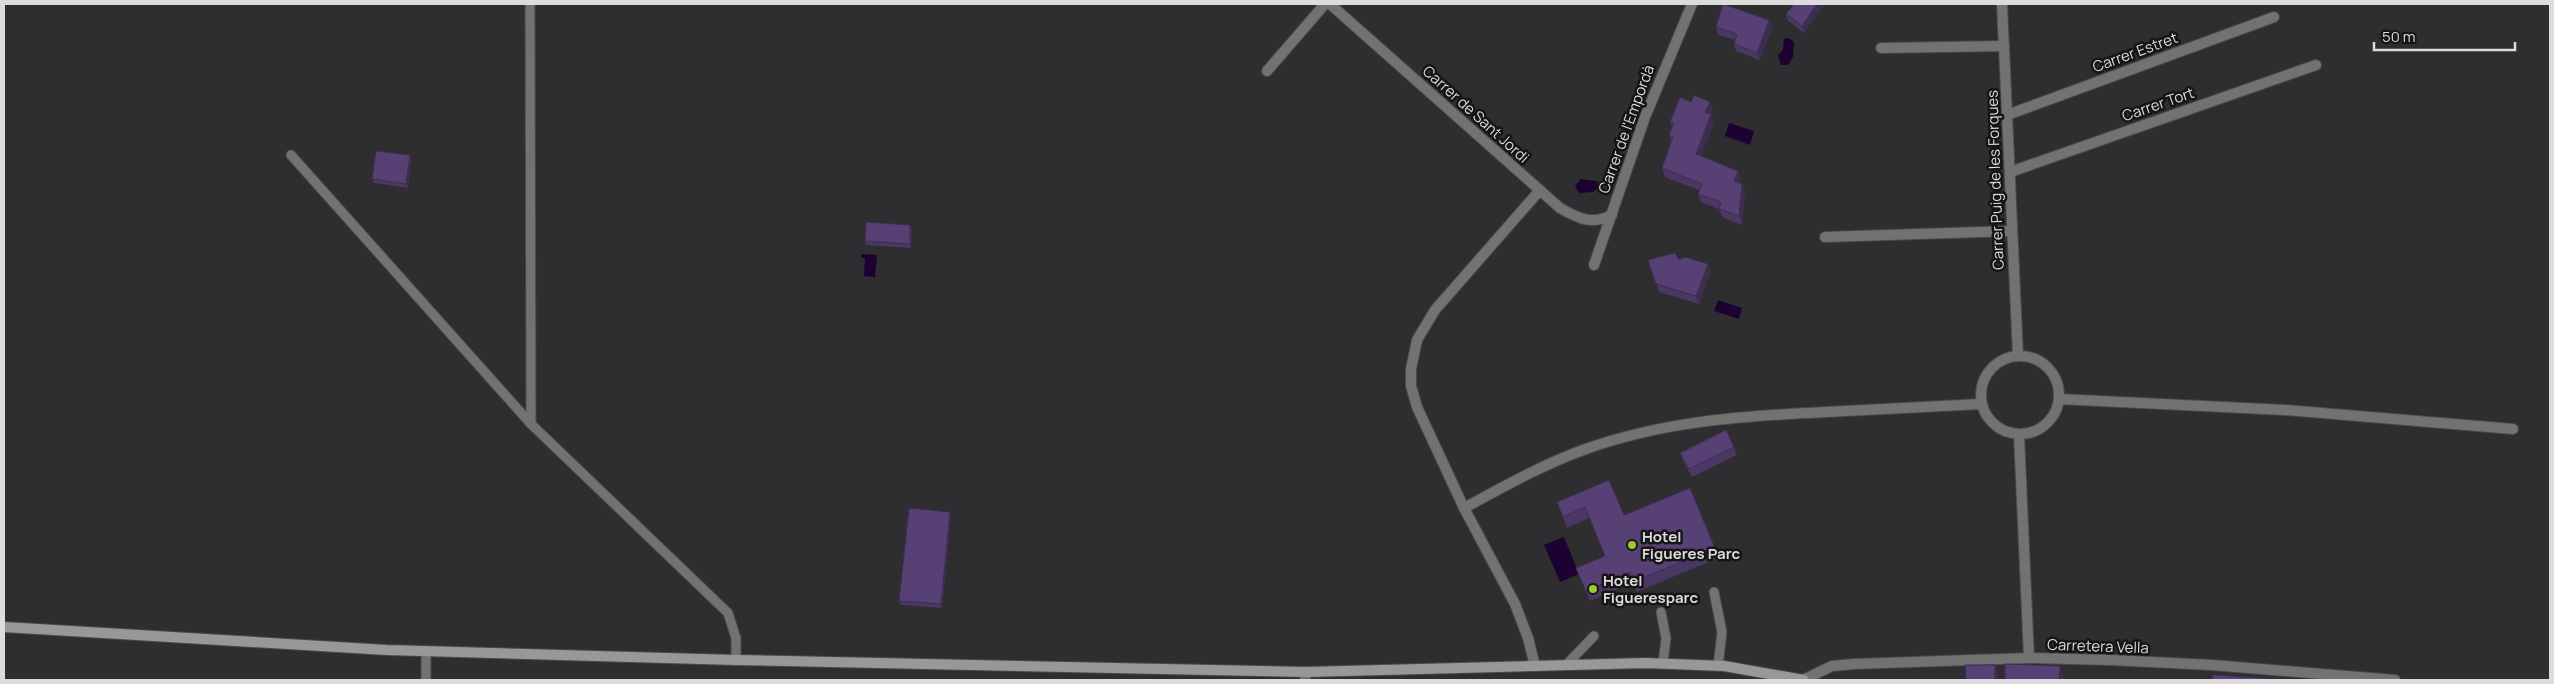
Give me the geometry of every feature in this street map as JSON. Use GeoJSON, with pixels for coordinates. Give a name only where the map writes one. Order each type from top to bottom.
{"type":"FeatureCollection","features":[{"type":"Feature","properties":{"kind":"main road"},"geometry":{"type":"LineString","coordinates":[[4,627],[426,652],[1307,678],[1535,666],[1663,663],[1718,666],[1803,680]]}},
{"type":"Feature","properties":{"kind":"street"},"geometry":{"type":"LineString","coordinates":[[1267,71],[1325,4]]}},
{"type":"Feature","properties":{"kind":"street","name":"Carrer de Sant Jordi"},"geometry":{"type":"LineString","coordinates":[[1330,4],[1560,208],[1577,218],[1592,222],[1612,214]]}},
{"type":"Feature","properties":{"kind":"street","name":"Carrer de l'Empordà"},"geometry":{"type":"LineString","coordinates":[[1594,265],[1648,108],[1692,4]]}},
{"type":"Feature","properties":{"kind":"street","name":"Carrer Puig de les Forques"},"geometry":{"type":"LineString","coordinates":[[2002,4],[2018,356]]}},
{"type":"Feature","properties":{"kind":"street","name":"Carrer Estret"},"geometry":{"type":"LineString","coordinates":[[2007,115],[2274,17]]}},
{"type":"Feature","properties":{"kind":"street"},"geometry":{"type":"LineString","coordinates":[[1881,48],[2004,46]]}},
{"type":"Feature","properties":{"kind":"street","name":"Carrer Tort"},"geometry":{"type":"LineString","coordinates":[[2010,172],[2316,65]]}},
{"type":"Feature","properties":{"kind":"street"},"geometry":{"type":"LineString","coordinates":[[1535,666],[1528,638],[1515,604],[1464,508],[1417,407],[1412,386],[1413,354],[1417,340],[1435,310],[1540,190]]}},
{"type":"Feature","properties":{"kind":"street"},"geometry":{"type":"LineString","coordinates":[[1825,237],[2012,231]]}},
{"type":"Feature","properties":{"kind":"street"},"geometry":{"type":"LineString","coordinates":[[2018,356],[2031,357],[2043,363],[2052,373],[2058,386],[2059,399],[2056,410],[2046,424],[2031,433],[2019,435],[2006,433],[1995,426],[1986,416],[1981,404],[1981,391],[1985,377],[1993,366],[2004,359],[2018,356]]}},
{"type":"Feature","properties":{"kind":"street"},"geometry":{"type":"LineString","coordinates":[[2059,399],[2285,410],[2513,429]]}},
{"type":"Feature","properties":{"kind":"street"},"geometry":{"type":"LineString","coordinates":[[1464,508],[1583,450],[1663,427],[1705,419],[1750,415],[1981,404]]}},
{"type":"Feature","properties":{"kind":"street"},"geometry":{"type":"LineString","coordinates":[[2019,435],[2029,658]]}},
{"type":"Feature","properties":{"kind":"street","name":"Carretera Vella"},"geometry":{"type":"LineString","coordinates":[[1803,680],[1832,666],[2029,658],[2212,665],[2319,677],[2395,680]]}},
{"type":"Feature","properties":{"kind":"lane"},"geometry":{"type":"LineString","coordinates":[[530,4],[532,424]]}},
{"type":"Feature","properties":{"kind":"lane"},"geometry":{"type":"LineString","coordinates":[[290,156],[532,424],[728,613],[736,638],[736,660]]}},
{"type":"Feature","properties":{"kind":"lane"},"geometry":{"type":"LineString","coordinates":[[1714,592],[1722,632],[1718,666]]}},
{"type":"Feature","properties":{"kind":"lane"},"geometry":{"type":"LineString","coordinates":[[1661,612],[1666,638],[1663,663]]}},
{"type":"Feature","properties":{"kind":"lane"},"geometry":{"type":"LineString","coordinates":[[1566,665],[1594,636]]}},
{"type":"Feature","properties":{"kind":"lane"},"geometry":{"type":"LineString","coordinates":[[426,652],[426,680]]}},
{"type":"Feature","properties":{"kind":"shaded area"},"geometry":{"type":"Polygon","coordinates":[[[1789,38],[1794,42],[1793,57],[1788,65],[1781,65],[1778,55],[1783,50],[1784,39],[1789,38]]]}},
{"type":"Feature","properties":{"kind":"shaded area"},"geometry":{"type":"Polygon","coordinates":[[[1729,123],[1754,131],[1750,145],[1725,136],[1729,123]]]}},
{"type":"Feature","properties":{"kind":"shaded area"},"geometry":{"type":"Polygon","coordinates":[[[1581,179],[1597,181],[1598,188],[1593,192],[1579,193],[1575,186],[1581,179]]]}},
{"type":"Feature","properties":{"kind":"shaded area"},"geometry":{"type":"Polygon","coordinates":[[[862,254],[877,255],[875,277],[864,276],[865,259],[861,257],[862,254]]]}},
{"type":"Feature","properties":{"kind":"shaded area"},"geometry":{"type":"Polygon","coordinates":[[[1718,300],[1742,308],[1739,319],[1714,311],[1718,300]]]}},
{"type":"Feature","properties":{"kind":"shaded area"},"geometry":{"type":"Polygon","coordinates":[[[1564,537],[1579,574],[1560,582],[1544,545],[1564,537]]]}},
{"type":"Feature","properties":{"kind":"building"},"geometry":{"type":"Polygon","coordinates":[[[1723,4],[1769,20],[1757,53],[1734,44],[1737,34],[1716,27],[1723,4]]]}},
{"type":"Feature","properties":{"kind":"building"},"geometry":{"type":"Polygon","coordinates":[[[1794,4],[1817,4],[1802,26],[1786,14],[1794,4]]]}},
{"type":"Feature","properties":{"kind":"building"},"geometry":{"type":"Polygon","coordinates":[[[1694,95],[1710,102],[1705,112],[1711,114],[1696,154],[1738,171],[1734,181],[1742,184],[1739,216],[1719,209],[1721,202],[1698,194],[1702,184],[1662,168],[1673,137],[1669,135],[1674,123],[1670,122],[1680,97],[1691,102],[1694,95]]]}},
{"type":"Feature","properties":{"kind":"building"},"geometry":{"type":"Polygon","coordinates":[[[376,151],[410,155],[406,184],[372,179],[376,151]]]}},
{"type":"Feature","properties":{"kind":"building"},"geometry":{"type":"Polygon","coordinates":[[[866,222],[910,225],[910,244],[865,241],[866,222]]]}},
{"type":"Feature","properties":{"kind":"building"},"geometry":{"type":"Polygon","coordinates":[[[1675,253],[1679,260],[1685,257],[1708,264],[1696,296],[1656,284],[1648,260],[1675,253]]]}},
{"type":"Feature","properties":{"kind":"building"},"geometry":{"type":"Polygon","coordinates":[[[1726,430],[1734,447],[1689,469],[1680,453],[1726,430]]]}},
{"type":"Feature","properties":{"kind":"building"},"geometry":{"type":"Polygon","coordinates":[[[1609,480],[1624,515],[1690,488],[1715,548],[1633,582],[1630,572],[1586,591],[1576,568],[1605,556],[1585,507],[1563,517],[1557,502],[1609,480]]]}},
{"type":"Feature","properties":{"kind":"building"},"geometry":{"type":"Polygon","coordinates":[[[909,508],[950,512],[941,604],[899,601],[909,508]]]}},
{"type":"Feature","properties":{"kind":"building"},"geometry":{"type":"Polygon","coordinates":[[[2005,664],[2060,666],[2059,680],[2005,680],[2005,664]]]}},
{"type":"Feature","properties":{"kind":"building"},"geometry":{"type":"Polygon","coordinates":[[[1965,665],[1995,665],[1995,680],[1966,680],[1965,665]]]}},
{"type":"Feature","properties":{"kind":"building"},"geometry":{"type":"Polygon","coordinates":[[[2213,675],[2277,679],[2212,680],[2213,675]]]}},
{"type":"Feature","properties":{"kind":"place","name":"Hotel Figueres Parc"},"geometry":{"type":"Point","coordinates":[1632,545]}},
{"type":"Feature","properties":{"kind":"place","name":"Hotel Figueresparc"},"geometry":{"type":"Point","coordinates":[1593,589]}}]}
